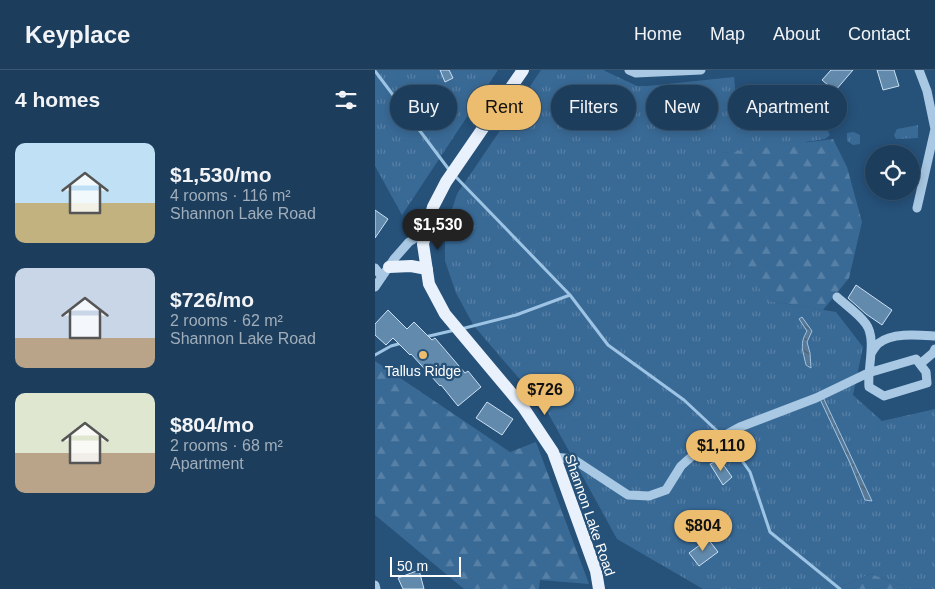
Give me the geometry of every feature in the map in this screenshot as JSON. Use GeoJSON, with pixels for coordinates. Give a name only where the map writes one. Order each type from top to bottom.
{"type":"FeatureCollection","features":[{"type":"Feature","properties":{"kind":"main road","name":"Shannon Lake Road"},"geometry":{"type":"LineString","coordinates":[[523,70],[446,182],[433,207],[423,244],[429,284],[445,314],[523,407],[554,456],[596,571],[599,589]]}},
{"type":"Feature","properties":{"kind":"main road"},"geometry":{"type":"LineString","coordinates":[[386,272],[411,266],[427,270]]}},
{"type":"Feature","properties":{"kind":"street"},"geometry":{"type":"LineString","coordinates":[[629,70],[636,73],[701,70]]}},
{"type":"Feature","properties":{"kind":"street"},"geometry":{"type":"LineString","coordinates":[[917,208],[935,129],[927,92],[919,70]]}},
{"type":"Feature","properties":{"kind":"street"},"geometry":{"type":"LineString","coordinates":[[375,287],[409,242],[427,231]]}},
{"type":"Feature","properties":{"kind":"street"},"geometry":{"type":"LineString","coordinates":[[375,268],[386,272]]}},
{"type":"Feature","properties":{"kind":"street"},"geometry":{"type":"LineString","coordinates":[[554,456],[573,459],[628,495],[649,496],[666,490],[681,466],[700,449],[717,439],[740,427],[816,398],[868,373],[916,359],[926,372],[927,383],[884,396],[869,387],[868,373],[872,352],[867,325],[837,297]]}},
{"type":"Feature","properties":{"kind":"street"},"geometry":{"type":"LineString","coordinates":[[872,352],[879,343],[885,340],[907,335],[935,336]]}},
{"type":"Feature","properties":{"kind":"street"},"geometry":{"type":"LineString","coordinates":[[920,364],[935,349]]}},
{"type":"Feature","properties":{"kind":"street"},"geometry":{"type":"LineString","coordinates":[[375,585],[376,589]]}},
{"type":"Feature","properties":{"kind":"green space"},"geometry":{"type":"Polygon","coordinates":[[[375,70],[498,70],[488,85],[467,85],[467,117],[402,215],[375,166],[375,70]]]}},
{"type":"Feature","properties":{"kind":"green space"},"geometry":{"type":"Polygon","coordinates":[[[541,70],[603,70],[635,85],[551,85],[551,130],[636,130],[636,86],[646,86],[646,130],[718,130],[718,85],[658,85],[734,77],[735,85],[728,85],[728,130],[827,130],[830,135],[825,139],[806,142],[804,147],[770,152],[756,149],[722,153],[770,301],[836,312],[863,347],[853,395],[882,421],[935,409],[935,589],[911,589],[871,574],[835,589],[703,589],[617,539],[547,411],[474,326],[456,293],[445,261],[445,231],[457,194],[500,130],[541,130],[541,85],[531,85],[541,70]]]}},
{"type":"Feature","properties":{"kind":"green space"},"geometry":{"type":"Polygon","coordinates":[[[918,125],[918,138],[896,139],[894,135],[897,129],[918,125]]]}},
{"type":"Feature","properties":{"kind":"green space"},"geometry":{"type":"Polygon","coordinates":[[[854,132],[860,135],[860,144],[853,145],[847,141],[847,133],[854,132]]]}},
{"type":"Feature","properties":{"kind":"green space"},"geometry":{"type":"Polygon","coordinates":[[[833,139],[847,167],[862,222],[849,278],[823,310],[770,301],[690,206],[721,153],[833,139]]]}},
{"type":"Feature","properties":{"kind":"green space"},"geometry":{"type":"Polygon","coordinates":[[[375,361],[510,452],[536,442],[589,584],[540,580],[539,589],[464,589],[375,515],[375,361]]]}},
{"type":"Feature","properties":{"kind":"green space"},"geometry":{"type":"Polygon","coordinates":[[[871,574],[911,589],[835,589],[871,574]]]}},
{"type":"Feature","properties":{"kind":"water"},"geometry":{"type":"Polygon","coordinates":[[[802,317],[812,331],[807,342],[811,368],[806,365],[803,352],[802,344],[807,331],[799,319],[802,317]]]}},
{"type":"Feature","properties":{"kind":"water"},"geometry":{"type":"Polygon","coordinates":[[[822,395],[872,501],[865,500],[819,397],[822,395]]]}},
{"type":"Feature","properties":{"kind":"building"},"geometry":{"type":"Polygon","coordinates":[[[440,70],[449,70],[453,78],[445,82],[440,70]]]}},
{"type":"Feature","properties":{"kind":"building"},"geometry":{"type":"Polygon","coordinates":[[[831,70],[853,70],[840,85],[828,85],[822,80],[831,70]]]}},
{"type":"Feature","properties":{"kind":"building"},"geometry":{"type":"Polygon","coordinates":[[[877,70],[894,70],[899,86],[883,90],[877,70]]]}},
{"type":"Feature","properties":{"kind":"building"},"geometry":{"type":"Polygon","coordinates":[[[375,210],[388,219],[375,238],[375,210]]]}},
{"type":"Feature","properties":{"kind":"building"},"geometry":{"type":"Polygon","coordinates":[[[856,285],[892,310],[882,325],[848,298],[856,285]]]}},
{"type":"Feature","properties":{"kind":"building"},"geometry":{"type":"Polygon","coordinates":[[[388,310],[407,329],[414,322],[432,340],[435,338],[465,373],[468,371],[481,387],[458,406],[441,385],[393,338],[386,345],[375,335],[375,324],[388,310]]]}},
{"type":"Feature","properties":{"kind":"building"},"geometry":{"type":"Polygon","coordinates":[[[487,402],[513,419],[502,435],[476,418],[487,402]]]}},
{"type":"Feature","properties":{"kind":"building"},"geometry":{"type":"Polygon","coordinates":[[[720,460],[732,477],[723,485],[710,464],[720,460]]]}},
{"type":"Feature","properties":{"kind":"building"},"geometry":{"type":"Polygon","coordinates":[[[708,539],[718,552],[699,566],[689,553],[708,539]]]}},
{"type":"Feature","properties":{"kind":"building"},"geometry":{"type":"Polygon","coordinates":[[[419,570],[424,589],[403,589],[398,578],[419,570]]]}},
{"type":"Feature","properties":{"kind":"waterway"},"geometry":{"type":"LineString","coordinates":[[375,71],[450,171]]}},
{"type":"Feature","properties":{"kind":"waterway"},"geometry":{"type":"LineString","coordinates":[[454,175],[570,295],[608,345],[684,400],[729,442],[750,472],[770,532],[840,589]]}},
{"type":"Feature","properties":{"kind":"waterway"},"geometry":{"type":"LineString","coordinates":[[461,329],[516,315],[570,295]]}},
{"type":"Feature","properties":{"kind":"waterway"},"geometry":{"type":"LineString","coordinates":[[425,337],[455,330]]}},
{"type":"Feature","properties":{"kind":"waterway"},"geometry":{"type":"LineString","coordinates":[[375,355],[391,346],[402,343]]}},
{"type":"Feature","properties":{"kind":"place","name":"Tallus Ridge"},"geometry":{"type":"Point","coordinates":[423,355]}}]}
